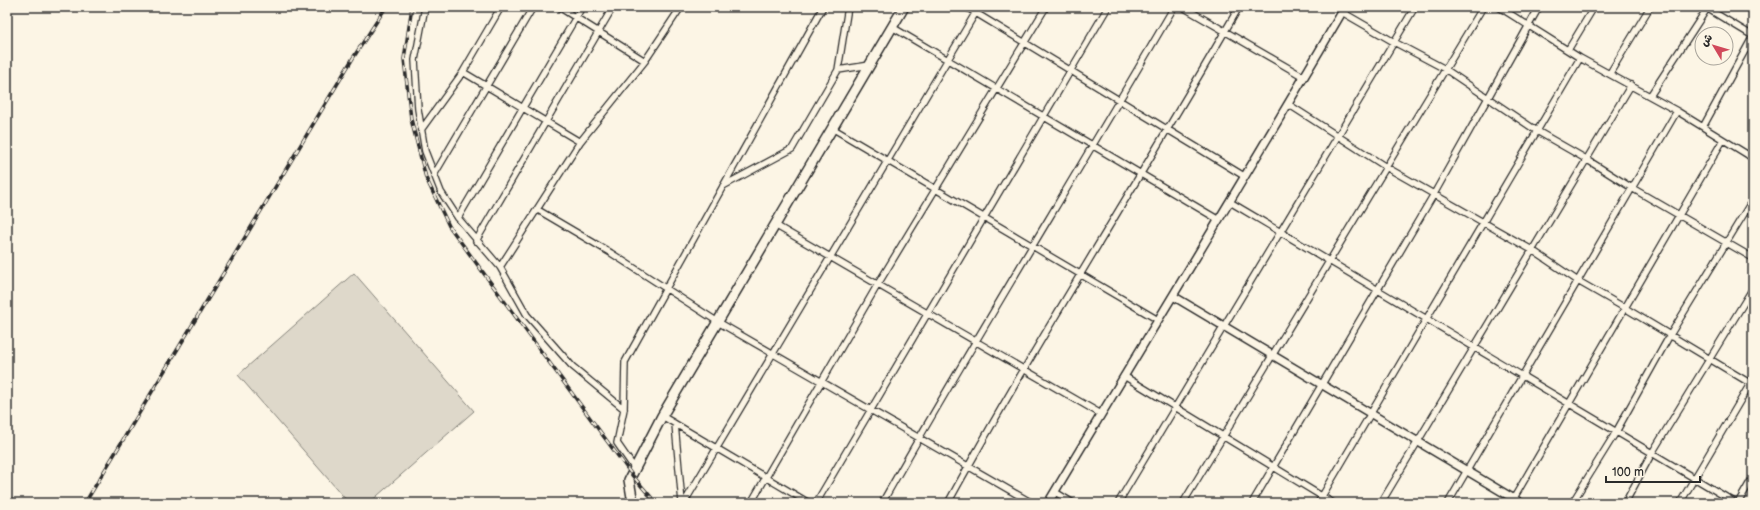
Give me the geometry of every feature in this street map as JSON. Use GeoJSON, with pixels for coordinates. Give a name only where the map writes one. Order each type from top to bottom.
{"type":"FeatureCollection","features":[{"type":"Feature","properties":{"kind":"main road"},"geometry":{"type":"LineString","coordinates":[[633,503],[629,480],[662,416],[904,7]]}},
{"type":"Feature","properties":{"kind":"street"},"geometry":{"type":"LineString","coordinates":[[425,7],[416,60],[418,109],[424,151],[441,192],[458,218],[476,241],[500,267],[527,315],[572,366],[624,409]]}},
{"type":"Feature","properties":{"kind":"street"},"geometry":{"type":"LineString","coordinates":[[421,130],[464,72],[501,7]]}},
{"type":"Feature","properties":{"kind":"street"},"geometry":{"type":"LineString","coordinates":[[434,175],[533,7]]}},
{"type":"Feature","properties":{"kind":"street"},"geometry":{"type":"LineString","coordinates":[[560,7],[645,61]]}},
{"type":"Feature","properties":{"kind":"street"},"geometry":{"type":"LineString","coordinates":[[458,218],[582,7]]}},
{"type":"Feature","properties":{"kind":"street"},"geometry":{"type":"LineString","coordinates":[[476,241],[600,32],[613,7]]}},
{"type":"Feature","properties":{"kind":"street"},"geometry":{"type":"LineString","coordinates":[[500,267],[538,210],[580,142],[645,61],[681,7]]}},
{"type":"Feature","properties":{"kind":"street"},"geometry":{"type":"LineString","coordinates":[[635,469],[617,443],[624,409],[625,362],[823,7]]}},
{"type":"Feature","properties":{"kind":"street"},"geometry":{"type":"LineString","coordinates":[[722,187],[792,149],[838,70],[848,7]]}},
{"type":"Feature","properties":{"kind":"street"},"geometry":{"type":"LineString","coordinates":[[966,7],[1244,176]]}},
{"type":"Feature","properties":{"kind":"street"},"geometry":{"type":"LineString","coordinates":[[683,503],[979,7]]}},
{"type":"Feature","properties":{"kind":"street"},"geometry":{"type":"LineString","coordinates":[[751,503],[935,188],[1046,7]]}},
{"type":"Feature","properties":{"kind":"street"},"geometry":{"type":"LineString","coordinates":[[816,503],[1108,7]]}},
{"type":"Feature","properties":{"kind":"street"},"geometry":{"type":"LineString","coordinates":[[882,503],[975,341],[1120,101],[1174,7]]}},
{"type":"Feature","properties":{"kind":"street"},"geometry":{"type":"LineString","coordinates":[[1183,7],[1304,77]]}},
{"type":"Feature","properties":{"kind":"street"},"geometry":{"type":"LineString","coordinates":[[948,503],[1080,274],[1168,130],[1240,7]]}},
{"type":"Feature","properties":{"kind":"street"},"geometry":{"type":"LineString","coordinates":[[1118,503],[1415,7]]}},
{"type":"Feature","properties":{"kind":"street"},"geometry":{"type":"LineString","coordinates":[[1182,503],[1482,7]]}},
{"type":"Feature","properties":{"kind":"street"},"geometry":{"type":"LineString","coordinates":[[1499,7],[1580,58],[1630,84],[1751,157],[1753,148]]}},
{"type":"Feature","properties":{"kind":"street"},"geometry":{"type":"LineString","coordinates":[[1252,503],[1434,194],[1539,7]]}},
{"type":"Feature","properties":{"kind":"street"},"geometry":{"type":"LineString","coordinates":[[1568,50],[1594,7]]}},
{"type":"Feature","properties":{"kind":"street"},"geometry":{"type":"LineString","coordinates":[[1610,73],[1650,7]]}},
{"type":"Feature","properties":{"kind":"street"},"geometry":{"type":"LineString","coordinates":[[1650,96],[1706,7],[1753,36],[1703,127]]}},
{"type":"Feature","properties":{"kind":"street"},"geometry":{"type":"LineString","coordinates":[[1048,503],[1220,220],[1244,176],[1343,9],[1394,42],[1445,69],[1537,131],[1679,216],[1753,258]]}},
{"type":"Feature","properties":{"kind":"street"},"geometry":{"type":"LineString","coordinates":[[892,27],[1220,220]]}},
{"type":"Feature","properties":{"kind":"street"},"geometry":{"type":"LineString","coordinates":[[1318,503],[1580,58]]}},
{"type":"Feature","properties":{"kind":"street"},"geometry":{"type":"LineString","coordinates":[[838,70],[870,65]]}},
{"type":"Feature","properties":{"kind":"street"},"geometry":{"type":"LineString","coordinates":[[464,72],[580,142]]}},
{"type":"Feature","properties":{"kind":"street"},"geometry":{"type":"LineString","coordinates":[[1381,503],[1630,84]]}},
{"type":"Feature","properties":{"kind":"street"},"geometry":{"type":"LineString","coordinates":[[1288,104],[1386,167],[1532,250],[1578,281],[1752,383],[1680,503]]}},
{"type":"Feature","properties":{"kind":"street"},"geometry":{"type":"LineString","coordinates":[[1448,503],[1677,112]]}},
{"type":"Feature","properties":{"kind":"street"},"geometry":{"type":"LineString","coordinates":[[832,128],[1158,320]]}},
{"type":"Feature","properties":{"kind":"street"},"geometry":{"type":"LineString","coordinates":[[1512,501],[1723,140]]}},
{"type":"Feature","properties":{"kind":"street"},"geometry":{"type":"LineString","coordinates":[[1572,503],[1616,432],[1670,334],[1753,199]]}},
{"type":"Feature","properties":{"kind":"street"},"geometry":{"type":"LineString","coordinates":[[1230,202],[1737,503],[1753,477]]}},
{"type":"Feature","properties":{"kind":"street"},"geometry":{"type":"LineString","coordinates":[[538,210],[611,253],[718,322],[1032,503]]}},
{"type":"Feature","properties":{"kind":"street"},"geometry":{"type":"LineString","coordinates":[[775,224],[1101,414]]}},
{"type":"Feature","properties":{"kind":"street"},"geometry":{"type":"LineString","coordinates":[[1625,503],[1652,453],[1753,288]]}},
{"type":"Feature","properties":{"kind":"street"},"geometry":{"type":"LineString","coordinates":[[1173,296],[1467,471],[1512,501],[1521,503]]}},
{"type":"Feature","properties":{"kind":"street"},"geometry":{"type":"LineString","coordinates":[[1124,376],[1333,503]]}},
{"type":"Feature","properties":{"kind":"street"},"geometry":{"type":"LineString","coordinates":[[662,416],[809,503]]}},
{"type":"Feature","properties":{"kind":"street"},"geometry":{"type":"LineString","coordinates":[[675,424],[683,503]]}},
{"type":"Feature","properties":{"kind":"street"},"geometry":{"type":"LineString","coordinates":[[1055,492],[1073,503]]}},
{"type":"Feature","properties":{"kind":"shaded area"},"geometry":{"type":"Polygon","coordinates":[[[354,273],[474,411],[369,503],[349,503],[238,375],[354,273]]]}},
{"type":"Feature","properties":{"kind":"railway"},"geometry":{"type":"LineString","coordinates":[[85,503],[353,58],[386,7]]}},
{"type":"Feature","properties":{"kind":"railway"},"geometry":{"type":"LineString","coordinates":[[412,7],[404,59],[411,119],[426,178],[449,226],[632,475],[656,503]]}}]}
